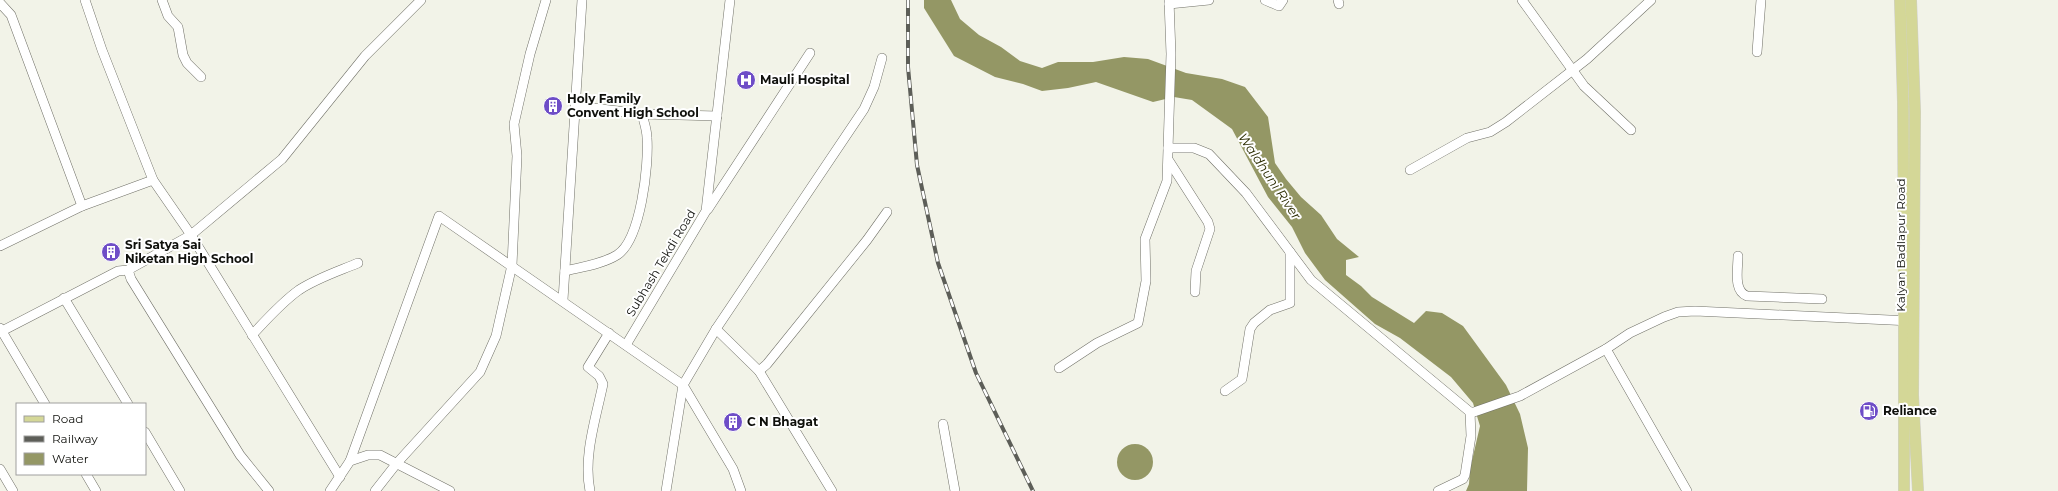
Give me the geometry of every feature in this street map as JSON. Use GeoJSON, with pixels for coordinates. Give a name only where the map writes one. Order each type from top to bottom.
{"type":"FeatureCollection","features":[{"type":"Feature","properties":{"kind":"main road","name":"Kalyan Badlapur Road"},"geometry":{"type":"LineString","coordinates":[[1900,0],[1909,321],[1918,491]]}},
{"type":"Feature","properties":{"kind":"main road","name":"Kalyan Badlapur Road"},"geometry":{"type":"LineString","coordinates":[[1904,491],[1915,112],[1911,0]]}},
{"type":"Feature","properties":{"kind":"street"},"geometry":{"type":"LineString","coordinates":[[85,0],[102,50],[153,180],[191,235],[340,477]]}},
{"type":"Feature","properties":{"kind":"street"},"geometry":{"type":"LineString","coordinates":[[162,0],[168,16],[178,27],[185,59],[201,77]]}},
{"type":"Feature","properties":{"kind":"street"},"geometry":{"type":"LineString","coordinates":[[44,403],[2,335],[64,298],[118,272],[128,270],[191,235],[282,158],[365,56],[421,0]]}},
{"type":"Feature","properties":{"kind":"street"},"geometry":{"type":"LineString","coordinates":[[375,491],[397,463],[480,372],[496,336],[512,266],[518,156],[514,124],[530,54],[546,0]]}},
{"type":"Feature","properties":{"kind":"street"},"geometry":{"type":"LineString","coordinates":[[563,300],[577,106],[582,0]]}},
{"type":"Feature","properties":{"kind":"street","name":"Subhash Tekdi Road"},"geometry":{"type":"LineString","coordinates":[[626,345],[706,211],[730,0]]}},
{"type":"Feature","properties":{"kind":"street"},"geometry":{"type":"LineString","coordinates":[[1059,368],[1097,343],[1138,323],[1146,281],[1145,239],[1164,192],[1169,161],[1167,130],[1170,54],[1169,2],[1209,0]]}},
{"type":"Feature","properties":{"kind":"street"},"geometry":{"type":"LineString","coordinates":[[1265,0],[1279,6],[1284,0]]}},
{"type":"Feature","properties":{"kind":"street"},"geometry":{"type":"LineString","coordinates":[[1522,0],[1584,86],[1631,130]]}},
{"type":"Feature","properties":{"kind":"street"},"geometry":{"type":"LineString","coordinates":[[1410,170],[1467,138],[1498,128],[1573,72],[1651,0]]}},
{"type":"Feature","properties":{"kind":"street"},"geometry":{"type":"LineString","coordinates":[[1757,52],[1761,0]]}},
{"type":"Feature","properties":{"kind":"street"},"geometry":{"type":"LineString","coordinates":[[0,3],[11,15],[82,206]]}},
{"type":"Feature","properties":{"kind":"street"},"geometry":{"type":"LineString","coordinates":[[706,211],[810,53]]}},
{"type":"Feature","properties":{"kind":"street"},"geometry":{"type":"LineString","coordinates":[[666,491],[683,385],[716,329],[859,116],[874,87],[882,58]]}},
{"type":"Feature","properties":{"kind":"street"},"geometry":{"type":"LineString","coordinates":[[577,106],[642,114],[717,116]]}},
{"type":"Feature","properties":{"kind":"street"},"geometry":{"type":"LineString","coordinates":[[564,271],[618,254],[626,247],[638,221],[644,186],[647,138],[642,114]]}},
{"type":"Feature","properties":{"kind":"street"},"geometry":{"type":"LineString","coordinates":[[1168,148],[1194,148],[1209,154],[1246,193],[1311,280],[1472,412]]}},
{"type":"Feature","properties":{"kind":"street"},"geometry":{"type":"LineString","coordinates":[[1169,161],[1208,222],[1210,229],[1196,271],[1195,292]]}},
{"type":"Feature","properties":{"kind":"street"},"geometry":{"type":"LineString","coordinates":[[0,246],[82,206],[153,180]]}},
{"type":"Feature","properties":{"kind":"street"},"geometry":{"type":"LineString","coordinates":[[759,371],[867,240],[887,212]]}},
{"type":"Feature","properties":{"kind":"street"},"geometry":{"type":"LineString","coordinates":[[330,491],[350,461],[440,216],[563,300],[683,385],[733,469],[741,491]]}},
{"type":"Feature","properties":{"kind":"street"},"geometry":{"type":"LineString","coordinates":[[1225,391],[1242,379],[1250,329],[1254,323],[1270,310],[1290,303],[1290,252]]}},
{"type":"Feature","properties":{"kind":"street"},"geometry":{"type":"LineString","coordinates":[[1738,256],[1738,288],[1742,294],[1747,296],[1822,299]]}},
{"type":"Feature","properties":{"kind":"street"},"geometry":{"type":"LineString","coordinates":[[252,335],[299,290],[314,281],[358,263]]}},
{"type":"Feature","properties":{"kind":"street"},"geometry":{"type":"LineString","coordinates":[[128,270],[131,279],[240,455],[269,491]]}},
{"type":"Feature","properties":{"kind":"street"},"geometry":{"type":"LineString","coordinates":[[64,298],[127,403]]}},
{"type":"Feature","properties":{"kind":"street"},"geometry":{"type":"LineString","coordinates":[[1472,412],[1520,396],[1606,349],[1630,333],[1678,312],[1695,311],[1909,321]]}},
{"type":"Feature","properties":{"kind":"street"},"geometry":{"type":"LineString","coordinates":[[716,329],[759,371],[832,491]]}},
{"type":"Feature","properties":{"kind":"street"},"geometry":{"type":"LineString","coordinates":[[590,491],[588,479],[590,445],[603,384],[599,376],[588,367],[609,333]]}},
{"type":"Feature","properties":{"kind":"street"},"geometry":{"type":"LineString","coordinates":[[1606,349],[1687,491]]}},
{"type":"Feature","properties":{"kind":"street"},"geometry":{"type":"LineString","coordinates":[[1438,491],[1462,479],[1465,475],[1471,436],[1472,412]]}},
{"type":"Feature","properties":{"kind":"street"},"geometry":{"type":"LineString","coordinates":[[943,424],[955,491]]}},
{"type":"Feature","properties":{"kind":"street"},"geometry":{"type":"LineString","coordinates":[[146,434],[180,491]]}},
{"type":"Feature","properties":{"kind":"street"},"geometry":{"type":"LineString","coordinates":[[350,461],[373,454],[385,456],[450,491]]}},
{"type":"Feature","properties":{"kind":"street"},"geometry":{"type":"LineString","coordinates":[[0,469],[13,491]]}},
{"type":"Feature","properties":{"kind":"street"},"geometry":{"type":"LineString","coordinates":[[87,475],[96,491]]}},
{"type":"Feature","properties":{"kind":"water","name":"Waldhuni River"},"geometry":{"type":"Polygon","coordinates":[[[924,0],[951,0],[960,19],[979,35],[1001,47],[1020,61],[1042,68],[1058,62],[1093,62],[1124,57],[1148,59],[1186,73],[1222,79],[1245,87],[1268,117],[1275,163],[1301,197],[1321,215],[1337,239],[1359,257],[1346,260],[1346,275],[1361,286],[1372,297],[1414,323],[1426,311],[1442,313],[1463,326],[1506,385],[1520,414],[1528,448],[1527,491],[1466,491],[1469,484],[1470,469],[1480,426],[1473,403],[1451,377],[1400,338],[1375,324],[1325,280],[1305,253],[1292,227],[1268,197],[1232,129],[1192,100],[1174,97],[1153,102],[1096,82],[1068,88],[1042,91],[1023,84],[995,77],[954,56],[924,8],[924,0]]]}},
{"type":"Feature","properties":{"kind":"water"},"geometry":{"type":"Polygon","coordinates":[[[1139,444],[1148,449],[1152,455],[1152,469],[1148,475],[1139,480],[1131,480],[1122,475],[1118,469],[1117,458],[1122,449],[1128,445],[1139,444]]]}},
{"type":"Feature","properties":{"kind":"railway"},"geometry":{"type":"LineString","coordinates":[[908,0],[908,67],[917,165],[938,263],[976,373],[1033,491]]}},
{"type":"Feature","properties":{"kind":"place","name":"Mauli Hospital"},"geometry":{"type":"Point","coordinates":[746,80]}},
{"type":"Feature","properties":{"kind":"place","name":"Holy Family Convent High School"},"geometry":{"type":"Point","coordinates":[553,106]}},
{"type":"Feature","properties":{"kind":"place","name":"Sri Satya Sai Niketan High School"},"geometry":{"type":"Point","coordinates":[111,252]}},
{"type":"Feature","properties":{"kind":"place","name":"Reliance"},"geometry":{"type":"Point","coordinates":[1869,411]}},
{"type":"Feature","properties":{"kind":"place","name":"C N Bhagat"},"geometry":{"type":"Point","coordinates":[733,422]}}]}
